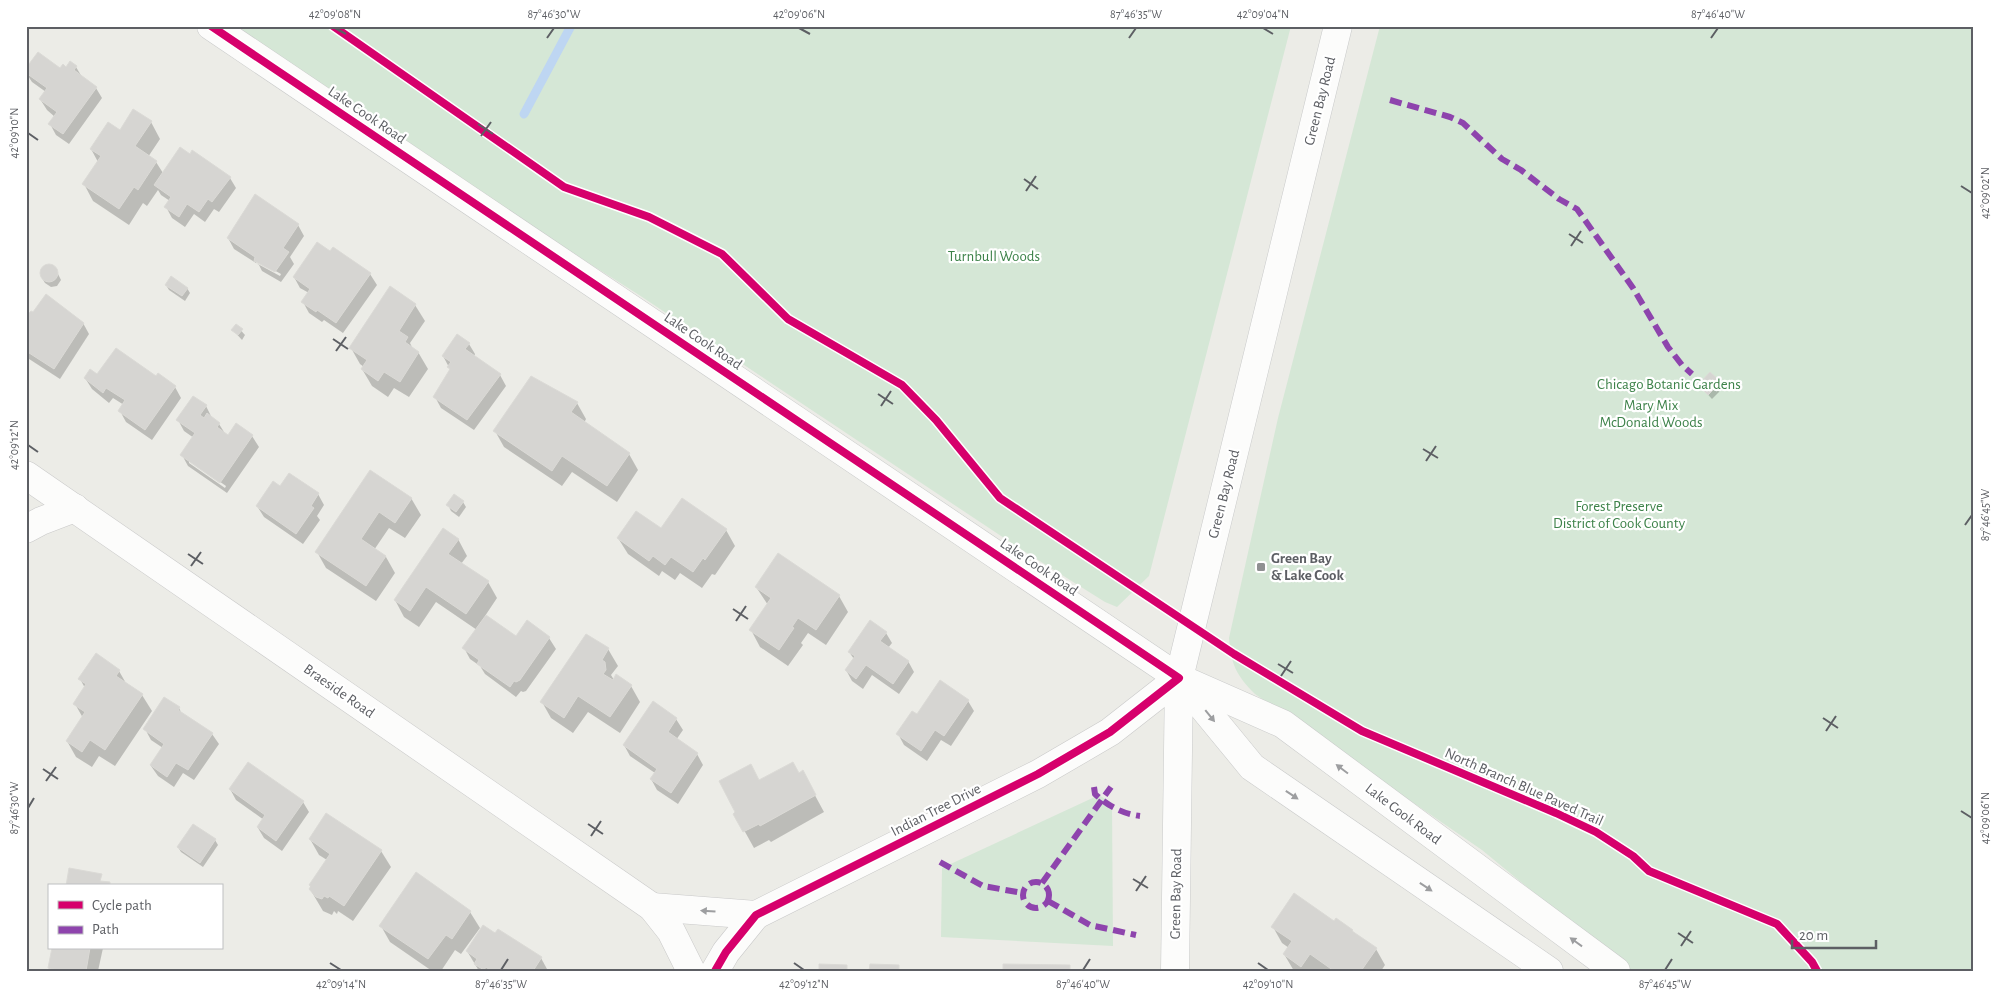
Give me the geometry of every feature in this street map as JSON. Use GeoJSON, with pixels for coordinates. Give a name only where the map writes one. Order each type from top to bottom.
{"type":"FeatureCollection","features":[{"type":"Feature","properties":{"kind":"street","name":"Lake Cook Road"},"geometry":{"type":"LineString","coordinates":[[211,26],[1179,678],[1283,724],[1616,971]]}},
{"type":"Feature","properties":{"kind":"street","name":"Green Bay Road"},"geometry":{"type":"LineString","coordinates":[[1175,971],[1179,678],[1338,26]]}},
{"type":"Feature","properties":{"kind":"street","name":"Braeside Road"},"geometry":{"type":"LineString","coordinates":[[26,475],[652,907],[670,931],[691,971]]}},
{"type":"Feature","properties":{"kind":"street"},"geometry":{"type":"LineString","coordinates":[[26,529],[75,508]]}},
{"type":"Feature","properties":{"kind":"street","name":"Lake Cook Road"},"geometry":{"type":"LineString","coordinates":[[1179,678],[1252,767],[1549,971]]}},
{"type":"Feature","properties":{"kind":"street","name":"Indian Tree Drive"},"geometry":{"type":"LineString","coordinates":[[715,971],[726,952],[756,915],[1038,774],[1110,732],[1179,678]]}},
{"type":"Feature","properties":{"kind":"street"},"geometry":{"type":"LineString","coordinates":[[652,907],[756,915]]}},
{"type":"Feature","properties":{"kind":"green space","name":"Turnbull Woods"},"geometry":{"type":"Polygon","coordinates":[[[226,26],[1291,26],[1149,576],[1117,607],[1105,602],[1019,548],[636,293],[394,140],[226,26]]]}},
{"type":"Feature","properties":{"kind":"green space","name":"Forest Preserve District of Cook County"},"geometry":{"type":"Polygon","coordinates":[[[1380,26],[1973,26],[1973,971],[1629,971],[1482,850],[1255,694],[1239,675],[1231,655],[1229,638],[1278,418],[1380,26]]]}},
{"type":"Feature","properties":{"kind":"green space"},"geometry":{"type":"Polygon","coordinates":[[[1099,795],[1112,803],[1113,946],[941,937],[942,868],[1099,795]]]}},
{"type":"Feature","properties":{"kind":"building"},"geometry":{"type":"Polygon","coordinates":[[[38,52],[60,68],[63,64],[66,67],[70,61],[77,66],[74,70],[97,87],[63,134],[48,124],[57,112],[39,99],[47,88],[26,73],[26,68],[38,52]]]}},
{"type":"Feature","properties":{"kind":"building"},"geometry":{"type":"Polygon","coordinates":[[[133,109],[152,121],[135,146],[157,161],[138,190],[134,187],[119,209],[82,184],[101,156],[90,149],[108,122],[120,130],[133,109]]]}},
{"type":"Feature","properties":{"kind":"building"},"geometry":{"type":"Polygon","coordinates":[[[180,147],[190,154],[192,150],[231,177],[212,202],[208,199],[199,212],[187,204],[179,217],[164,207],[171,197],[154,185],[180,147]]]}},
{"type":"Feature","properties":{"kind":"building"},"geometry":{"type":"Polygon","coordinates":[[[255,194],[299,224],[283,248],[289,252],[275,272],[254,261],[255,257],[227,238],[255,194]]]}},
{"type":"Feature","properties":{"kind":"building"},"geometry":{"type":"Polygon","coordinates":[[[317,242],[330,251],[333,247],[371,273],[336,323],[301,302],[310,289],[293,277],[317,242]]]}},
{"type":"Feature","properties":{"kind":"building"},"geometry":{"type":"Polygon","coordinates":[[[49,264],[55,267],[58,273],[55,279],[49,282],[43,279],[40,273],[43,267],[49,264]]]}},
{"type":"Feature","properties":{"kind":"building"},"geometry":{"type":"Polygon","coordinates":[[[171,276],[188,288],[182,296],[165,285],[171,276]]]}},
{"type":"Feature","properties":{"kind":"building"},"geometry":{"type":"Polygon","coordinates":[[[390,286],[416,304],[399,331],[408,337],[405,342],[419,352],[400,382],[384,372],[378,381],[361,369],[367,360],[349,348],[390,286]]]}},
{"type":"Feature","properties":{"kind":"building"},"geometry":{"type":"Polygon","coordinates":[[[46,294],[84,323],[54,369],[26,351],[26,313],[33,312],[46,294]]]}},
{"type":"Feature","properties":{"kind":"building"},"geometry":{"type":"Polygon","coordinates":[[[236,324],[243,329],[238,335],[231,330],[236,324]]]}},
{"type":"Feature","properties":{"kind":"building"},"geometry":{"type":"Polygon","coordinates":[[[457,334],[470,343],[465,349],[501,374],[467,420],[433,397],[450,369],[447,367],[451,362],[442,356],[457,334]]]}},
{"type":"Feature","properties":{"kind":"building"},"geometry":{"type":"Polygon","coordinates":[[[116,348],[156,376],[158,373],[176,386],[145,430],[118,411],[125,400],[106,388],[103,393],[84,378],[90,369],[97,374],[116,348]]]}},
{"type":"Feature","properties":{"kind":"building"},"geometry":{"type":"Polygon","coordinates":[[[1710,372],[1721,382],[1708,395],[1698,385],[1710,372]]]}},
{"type":"Feature","properties":{"kind":"building"},"geometry":{"type":"Polygon","coordinates":[[[531,376],[578,402],[571,412],[630,453],[607,486],[562,456],[552,471],[493,431],[531,376]]]}},
{"type":"Feature","properties":{"kind":"building"},"geometry":{"type":"Polygon","coordinates":[[[193,396],[207,405],[200,415],[204,418],[207,413],[220,423],[217,427],[228,435],[236,423],[253,435],[220,483],[180,455],[195,433],[176,420],[193,396]]]}},
{"type":"Feature","properties":{"kind":"building"},"geometry":{"type":"Polygon","coordinates":[[[370,470],[412,498],[395,523],[379,512],[361,539],[386,556],[366,586],[315,552],[370,470]]]}},
{"type":"Feature","properties":{"kind":"building"},"geometry":{"type":"Polygon","coordinates":[[[289,473],[319,493],[311,506],[314,508],[296,534],[256,506],[273,481],[280,486],[289,473]]]}},
{"type":"Feature","properties":{"kind":"building"},"geometry":{"type":"Polygon","coordinates":[[[454,494],[464,501],[456,512],[446,505],[454,494]]]}},
{"type":"Feature","properties":{"kind":"building"},"geometry":{"type":"Polygon","coordinates":[[[682,498],[727,529],[705,560],[703,558],[693,572],[671,557],[665,565],[653,556],[649,561],[617,538],[636,511],[661,528],[682,498]]]}},
{"type":"Feature","properties":{"kind":"building"},"geometry":{"type":"Polygon","coordinates":[[[443,528],[459,539],[448,554],[489,581],[466,614],[426,587],[410,611],[394,600],[443,528]]]}},
{"type":"Feature","properties":{"kind":"building"},"geometry":{"type":"Polygon","coordinates":[[[778,553],[840,595],[816,630],[798,618],[792,627],[794,628],[779,650],[749,630],[771,598],[755,587],[778,553]]]}},
{"type":"Feature","properties":{"kind":"building"},"geometry":{"type":"Polygon","coordinates":[[[486,615],[516,636],[527,620],[550,637],[520,680],[514,681],[510,687],[477,664],[479,660],[462,648],[486,615]]]}},
{"type":"Feature","properties":{"kind":"building"},"geometry":{"type":"Polygon","coordinates":[[[870,620],[887,632],[880,641],[909,661],[893,684],[866,665],[856,679],[845,670],[855,656],[848,652],[870,620]]]}},
{"type":"Feature","properties":{"kind":"building"},"geometry":{"type":"Polygon","coordinates":[[[586,634],[609,648],[602,660],[605,662],[606,670],[603,674],[613,680],[616,674],[632,685],[610,717],[578,696],[564,718],[540,702],[586,634]]]}},
{"type":"Feature","properties":{"kind":"building"},"geometry":{"type":"Polygon","coordinates":[[[96,653],[120,670],[116,676],[143,694],[105,750],[90,740],[82,752],[66,741],[85,712],[73,704],[86,684],[78,679],[96,653]]]}},
{"type":"Feature","properties":{"kind":"building"},"geometry":{"type":"Polygon","coordinates":[[[940,680],[969,700],[944,736],[935,730],[921,751],[896,734],[912,711],[917,714],[940,680]]]}},
{"type":"Feature","properties":{"kind":"building"},"geometry":{"type":"Polygon","coordinates":[[[164,697],[180,707],[178,710],[213,733],[188,770],[176,763],[167,777],[150,765],[164,744],[143,729],[164,697]]]}},
{"type":"Feature","properties":{"kind":"building"},"geometry":{"type":"Polygon","coordinates":[[[653,701],[677,718],[668,732],[698,753],[671,793],[650,779],[657,769],[623,745],[653,701]]]}},
{"type":"Feature","properties":{"kind":"building"},"geometry":{"type":"Polygon","coordinates":[[[248,762],[304,801],[276,841],[257,827],[265,815],[229,789],[248,762]]]}},
{"type":"Feature","properties":{"kind":"building"},"geometry":{"type":"Polygon","coordinates":[[[793,762],[799,773],[803,770],[816,795],[760,826],[759,824],[743,832],[719,781],[751,764],[759,780],[793,762]]]}},
{"type":"Feature","properties":{"kind":"building"},"geometry":{"type":"Polygon","coordinates":[[[326,813],[382,850],[344,906],[329,896],[328,898],[324,896],[322,899],[316,897],[309,889],[311,886],[309,885],[330,854],[309,839],[326,813]]]}},
{"type":"Feature","properties":{"kind":"building"},"geometry":{"type":"Polygon","coordinates":[[[193,824],[216,839],[200,863],[177,847],[193,824]]]}},
{"type":"Feature","properties":{"kind":"building"},"geometry":{"type":"Polygon","coordinates":[[[69,868],[102,874],[100,881],[110,882],[110,884],[66,884],[69,868]]]}},
{"type":"Feature","properties":{"kind":"building"},"geometry":{"type":"Polygon","coordinates":[[[416,872],[471,911],[452,939],[446,935],[428,959],[379,926],[416,872]]]}},
{"type":"Feature","properties":{"kind":"building"},"geometry":{"type":"Polygon","coordinates":[[[1294,893],[1334,921],[1336,918],[1377,948],[1361,971],[1334,971],[1310,954],[1301,967],[1283,954],[1292,941],[1271,927],[1294,893]]]}},
{"type":"Feature","properties":{"kind":"building"},"geometry":{"type":"Polygon","coordinates":[[[483,925],[495,933],[498,929],[542,957],[533,971],[491,971],[486,967],[484,970],[474,964],[477,959],[466,951],[483,925]]]}},
{"type":"Feature","properties":{"kind":"building"},"geometry":{"type":"Polygon","coordinates":[[[52,950],[90,950],[86,971],[62,971],[48,968],[52,950]]]}},
{"type":"Feature","properties":{"kind":"building"},"geometry":{"type":"Polygon","coordinates":[[[819,964],[847,965],[847,971],[819,971],[819,964]]]}},
{"type":"Feature","properties":{"kind":"building"},"geometry":{"type":"Polygon","coordinates":[[[870,964],[899,965],[899,971],[869,971],[870,964]]]}},
{"type":"Feature","properties":{"kind":"building"},"geometry":{"type":"Polygon","coordinates":[[[1003,964],[1070,965],[1070,971],[1003,971],[1003,964]]]}},
{"type":"Feature","properties":{"kind":"waterway"},"geometry":{"type":"LineString","coordinates":[[524,114],[571,26]]}},
{"type":"Feature","properties":{"kind":"marked path"},"geometry":{"type":"LineString","coordinates":[[1390,100],[1450,117],[1463,123],[1502,159],[1521,170],[1559,199],[1577,209],[1633,288],[1668,347],[1692,374]]}},
{"type":"Feature","properties":{"kind":"marked path"},"geometry":{"type":"LineString","coordinates":[[1094,787],[1095,794],[1110,806],[1140,816]]}},
{"type":"Feature","properties":{"kind":"marked path"},"geometry":{"type":"LineString","coordinates":[[1042,883],[1111,787]]}},
{"type":"Feature","properties":{"kind":"marked path"},"geometry":{"type":"LineString","coordinates":[[940,862],[983,886],[1023,893]]}},
{"type":"Feature","properties":{"kind":"marked path"},"geometry":{"type":"LineString","coordinates":[[1036,882],[1045,886],[1049,895],[1045,904],[1036,908],[1027,904],[1023,895],[1027,886],[1036,882]]}},
{"type":"Feature","properties":{"kind":"marked path"},"geometry":{"type":"LineString","coordinates":[[1048,901],[1090,925],[1136,935]]}},
{"type":"Feature","properties":{"kind":"cycle path"},"geometry":{"type":"LineString","coordinates":[[211,26],[1179,678],[1110,732],[1038,774],[756,915],[726,952],[715,971]]}},
{"type":"Feature","properties":{"kind":"cycle path","name":"North Branch Blue Paved Trail"},"geometry":{"type":"LineString","coordinates":[[333,26],[564,187],[649,217],[722,254],[788,319],[902,385],[936,420],[1000,498],[1234,654],[1362,731],[1556,813],[1596,832],[1633,856],[1649,871],[1777,924],[1812,962],[1817,971]]}},
{"type":"Feature","properties":{"kind":"place","name":"Green Bay & Lake Cook"},"geometry":{"type":"Point","coordinates":[1261,567]}},
{"type":"Feature","properties":{"kind":"park label","name":"Chicago Botanic Gardens"},"geometry":{"type":"Point","coordinates":[1669,384]}},
{"type":"Feature","properties":{"kind":"park label","name":"Mary Mix McDonald Woods"},"geometry":{"type":"Point","coordinates":[1651,414]}}]}
